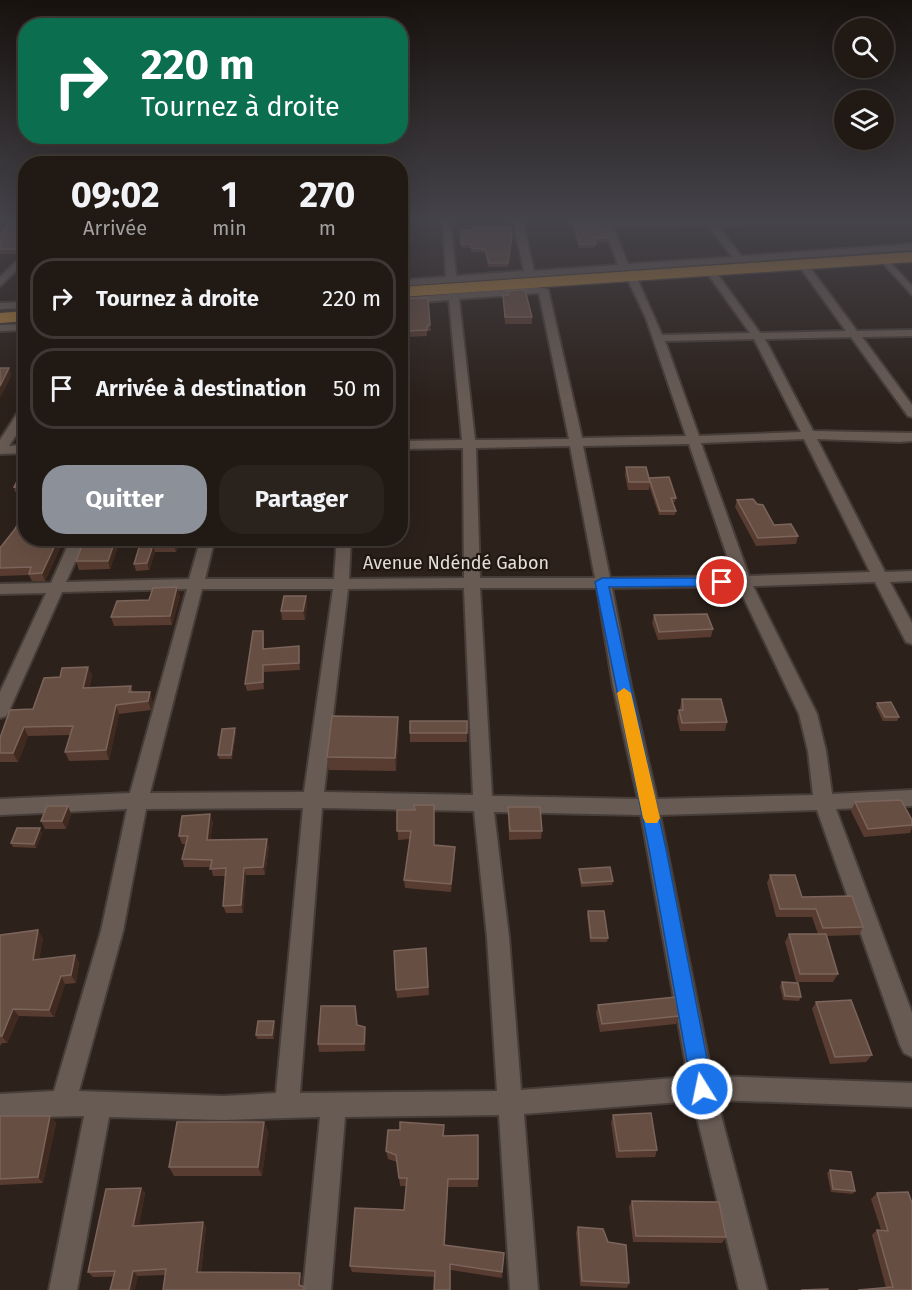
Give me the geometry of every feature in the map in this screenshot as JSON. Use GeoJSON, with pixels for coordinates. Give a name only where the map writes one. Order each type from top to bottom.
{"type":"FeatureCollection","features":[{"type":"Feature","properties":{"kind":"highway"},"geometry":{"type":"LineString","coordinates":[[408,291],[538,279]]}},
{"type":"Feature","properties":{"kind":"highway"},"geometry":{"type":"LineString","coordinates":[[0,318],[18,317]]}},
{"type":"Feature","properties":{"kind":"street"},"geometry":{"type":"LineString","coordinates":[[451,279],[469,444],[472,584],[483,804],[498,937],[524,1290]]}},
{"type":"Feature","properties":{"kind":"street"},"geometry":{"type":"LineString","coordinates":[[408,299],[452,288],[505,279]]}},
{"type":"Feature","properties":{"kind":"street"},"geometry":{"type":"LineString","coordinates":[[631,279],[651,318],[656,338],[696,441],[718,514],[743,581],[808,714],[818,751],[824,802],[912,1045]]}},
{"type":"Feature","properties":{"kind":"street"},"geometry":{"type":"LineString","coordinates":[[717,279],[758,337],[878,576],[912,638]]}},
{"type":"Feature","properties":{"kind":"street"},"geometry":{"type":"LineString","coordinates":[[814,279],[912,413]]}},
{"type":"Feature","properties":{"kind":"street"},"geometry":{"type":"LineString","coordinates":[[901,279],[912,292]]}},
{"type":"Feature","properties":{"kind":"street"},"geometry":{"type":"LineString","coordinates":[[408,284],[452,288],[544,291],[649,807],[702,1089],[753,1290]]}},
{"type":"Feature","properties":{"kind":"street"},"geometry":{"type":"LineString","coordinates":[[0,306],[18,305]]}},
{"type":"Feature","properties":{"kind":"street"},"geometry":{"type":"LineString","coordinates":[[0,328],[18,327]]}},
{"type":"Feature","properties":{"kind":"street"},"geometry":{"type":"LineString","coordinates":[[656,338],[912,333]]}},
{"type":"Feature","properties":{"kind":"street"},"geometry":{"type":"LineString","coordinates":[[18,422],[0,450],[18,449]]}},
{"type":"Feature","properties":{"kind":"street"},"geometry":{"type":"LineString","coordinates":[[408,445],[696,441],[843,433],[876,437],[912,437]]}},
{"type":"Feature","properties":{"kind":"street"},"geometry":{"type":"LineString","coordinates":[[0,711],[75,546]]}},
{"type":"Feature","properties":{"kind":"street"},"geometry":{"type":"LineString","coordinates":[[63,1103],[112,931],[138,801],[205,546]]}},
{"type":"Feature","properties":{"kind":"street"},"geometry":{"type":"LineString","coordinates":[[287,1105],[313,800],[341,583],[343,546]]}},
{"type":"Feature","properties":{"kind":"street","name":"Avenue Ndéndé Gabon"},"geometry":{"type":"LineString","coordinates":[[0,589],[195,584],[743,581],[912,576]]}},
{"type":"Feature","properties":{"kind":"street"},"geometry":{"type":"LineString","coordinates":[[0,807],[138,801],[313,800],[649,807],[912,798]]}},
{"type":"Feature","properties":{"kind":"street"},"geometry":{"type":"LineString","coordinates":[[0,1106],[63,1103],[99,1106],[224,1108],[334,1104],[509,1103],[702,1089],[815,1090],[912,1095]]}},
{"type":"Feature","properties":{"kind":"street"},"geometry":{"type":"LineString","coordinates":[[317,1290],[334,1104]]}},
{"type":"Feature","properties":{"kind":"street"},"geometry":{"type":"LineString","coordinates":[[63,1290],[99,1106]]}},
{"type":"Feature","properties":{"kind":"building"},"geometry":{"type":"Polygon","coordinates":[[[525,290],[532,317],[505,317],[503,295],[509,295],[508,291],[525,290]]]}},
{"type":"Feature","properties":{"kind":"building"},"geometry":{"type":"Polygon","coordinates":[[[428,298],[430,325],[427,326],[427,330],[408,331],[408,299],[428,298]]]}},
{"type":"Feature","properties":{"kind":"building"},"geometry":{"type":"Polygon","coordinates":[[[0,368],[9,368],[0,386],[0,368]]]}},
{"type":"Feature","properties":{"kind":"building"},"geometry":{"type":"Polygon","coordinates":[[[626,467],[646,467],[650,482],[629,482],[626,467]]]}},
{"type":"Feature","properties":{"kind":"building"},"geometry":{"type":"Polygon","coordinates":[[[669,477],[676,498],[671,498],[676,511],[660,511],[649,478],[669,477]]]}},
{"type":"Feature","properties":{"kind":"building"},"geometry":{"type":"Polygon","coordinates":[[[753,499],[757,504],[763,505],[774,525],[791,524],[798,536],[758,538],[737,500],[753,499]]]}},
{"type":"Feature","properties":{"kind":"building"},"geometry":{"type":"Polygon","coordinates":[[[18,523],[18,546],[55,546],[42,573],[29,574],[31,567],[0,568],[0,548],[18,523]]]}},
{"type":"Feature","properties":{"kind":"building"},"geometry":{"type":"Polygon","coordinates":[[[82,546],[113,546],[108,561],[76,561],[82,546]]]}},
{"type":"Feature","properties":{"kind":"building"},"geometry":{"type":"Polygon","coordinates":[[[140,546],[153,546],[147,563],[134,564],[140,546]]]}},
{"type":"Feature","properties":{"kind":"building"},"geometry":{"type":"Polygon","coordinates":[[[177,587],[170,616],[111,617],[117,601],[149,600],[153,588],[177,587]]]}},
{"type":"Feature","properties":{"kind":"building"},"geometry":{"type":"Polygon","coordinates":[[[284,596],[306,596],[303,611],[281,611],[284,596]]]}},
{"type":"Feature","properties":{"kind":"building"},"geometry":{"type":"Polygon","coordinates":[[[707,614],[713,629],[659,632],[654,615],[707,614]]]}},
{"type":"Feature","properties":{"kind":"building"},"geometry":{"type":"Polygon","coordinates":[[[253,631],[263,631],[263,649],[299,646],[299,663],[263,665],[263,682],[245,684],[253,631]]]}},
{"type":"Feature","properties":{"kind":"building"},"geometry":{"type":"Polygon","coordinates":[[[88,667],[83,688],[131,686],[129,692],[150,692],[148,701],[116,705],[106,750],[65,752],[73,726],[24,727],[13,753],[0,753],[0,738],[10,710],[33,709],[44,678],[60,677],[62,668],[88,667]]]}},
{"type":"Feature","properties":{"kind":"building"},"geometry":{"type":"Polygon","coordinates":[[[682,699],[721,699],[727,722],[682,723],[679,710],[683,710],[682,699]]]}},
{"type":"Feature","properties":{"kind":"building"},"geometry":{"type":"Polygon","coordinates":[[[891,702],[899,717],[885,717],[877,703],[891,702]]]}},
{"type":"Feature","properties":{"kind":"building"},"geometry":{"type":"Polygon","coordinates":[[[332,716],[398,717],[395,758],[327,757],[332,716]]]}},
{"type":"Feature","properties":{"kind":"building"},"geometry":{"type":"Polygon","coordinates":[[[410,721],[467,721],[467,733],[410,733],[410,721]]]}},
{"type":"Feature","properties":{"kind":"building"},"geometry":{"type":"Polygon","coordinates":[[[235,728],[231,755],[218,755],[222,729],[235,728]]]}},
{"type":"Feature","properties":{"kind":"building"},"geometry":{"type":"Polygon","coordinates":[[[901,800],[912,820],[912,825],[868,829],[855,802],[901,800]]]}},
{"type":"Feature","properties":{"kind":"building"},"geometry":{"type":"Polygon","coordinates":[[[414,805],[434,805],[434,845],[455,847],[451,884],[404,880],[411,831],[397,831],[397,810],[415,810],[414,805]]]}},
{"type":"Feature","properties":{"kind":"building"},"geometry":{"type":"Polygon","coordinates":[[[47,806],[68,806],[62,821],[41,821],[47,806]]]}},
{"type":"Feature","properties":{"kind":"building"},"geometry":{"type":"Polygon","coordinates":[[[508,807],[540,807],[542,831],[510,831],[508,807]]]}},
{"type":"Feature","properties":{"kind":"building"},"geometry":{"type":"Polygon","coordinates":[[[210,814],[207,840],[267,839],[263,867],[244,868],[241,905],[223,906],[226,868],[210,869],[212,860],[182,859],[188,836],[179,836],[182,816],[210,814]]]}},
{"type":"Feature","properties":{"kind":"building"},"geometry":{"type":"Polygon","coordinates":[[[17,828],[40,828],[34,844],[11,843],[17,828]]]}},
{"type":"Feature","properties":{"kind":"building"},"geometry":{"type":"Polygon","coordinates":[[[610,867],[613,881],[582,883],[579,869],[610,867]]]}},
{"type":"Feature","properties":{"kind":"building"},"geometry":{"type":"Polygon","coordinates":[[[770,875],[795,875],[802,897],[852,896],[863,927],[823,928],[816,909],[780,909],[770,875]]]}},
{"type":"Feature","properties":{"kind":"building"},"geometry":{"type":"Polygon","coordinates":[[[588,911],[604,911],[608,938],[591,938],[588,911]]]}},
{"type":"Feature","properties":{"kind":"building"},"geometry":{"type":"Polygon","coordinates":[[[38,930],[33,960],[75,955],[71,975],[61,976],[49,1010],[13,1009],[2,1036],[0,1036],[0,935],[38,930]]]}},
{"type":"Feature","properties":{"kind":"building"},"geometry":{"type":"Polygon","coordinates":[[[789,934],[826,934],[838,974],[800,974],[789,934]]]}},
{"type":"Feature","properties":{"kind":"building"},"geometry":{"type":"Polygon","coordinates":[[[426,948],[428,987],[396,990],[394,951],[426,948]]]}},
{"type":"Feature","properties":{"kind":"building"},"geometry":{"type":"Polygon","coordinates":[[[782,982],[798,983],[801,997],[785,996],[782,982]]]}},
{"type":"Feature","properties":{"kind":"building"},"geometry":{"type":"Polygon","coordinates":[[[675,997],[679,1016],[602,1024],[598,1005],[675,997]]]}},
{"type":"Feature","properties":{"kind":"building"},"geometry":{"type":"Polygon","coordinates":[[[851,1000],[872,1055],[835,1057],[816,1002],[851,1000]]]}},
{"type":"Feature","properties":{"kind":"building"},"geometry":{"type":"Polygon","coordinates":[[[321,1006],[355,1006],[357,1025],[365,1027],[364,1044],[318,1044],[321,1006]]]}},
{"type":"Feature","properties":{"kind":"building"},"geometry":{"type":"Polygon","coordinates":[[[258,1021],[274,1021],[272,1035],[256,1035],[258,1021]]]}},
{"type":"Feature","properties":{"kind":"building"},"geometry":{"type":"Polygon","coordinates":[[[651,1113],[657,1150],[619,1151],[613,1115],[651,1113]]]}},
{"type":"Feature","properties":{"kind":"building"},"geometry":{"type":"Polygon","coordinates":[[[0,1116],[50,1116],[38,1177],[0,1179],[0,1116]]]}},
{"type":"Feature","properties":{"kind":"building"},"geometry":{"type":"Polygon","coordinates":[[[177,1122],[264,1122],[258,1167],[169,1167],[177,1122]]]}},
{"type":"Feature","properties":{"kind":"building"},"geometry":{"type":"Polygon","coordinates":[[[400,1122],[444,1125],[443,1136],[478,1135],[478,1179],[448,1179],[444,1245],[504,1253],[502,1272],[450,1264],[450,1290],[434,1290],[435,1271],[350,1266],[355,1208],[404,1210],[407,1178],[399,1178],[396,1155],[386,1151],[388,1130],[400,1130],[400,1122]]]}},
{"type":"Feature","properties":{"kind":"building"},"geometry":{"type":"Polygon","coordinates":[[[830,1170],[851,1172],[855,1191],[833,1189],[830,1170]]]}},
{"type":"Feature","properties":{"kind":"building"},"geometry":{"type":"Polygon","coordinates":[[[141,1188],[133,1226],[203,1222],[197,1272],[300,1273],[299,1285],[304,1287],[304,1290],[163,1290],[166,1269],[133,1271],[129,1290],[110,1290],[115,1271],[88,1272],[106,1189],[141,1188]]]}},
{"type":"Feature","properties":{"kind":"building"},"geometry":{"type":"Polygon","coordinates":[[[908,1192],[912,1203],[912,1290],[858,1290],[893,1287],[877,1230],[888,1231],[877,1193],[908,1192]]]}},
{"type":"Feature","properties":{"kind":"building"},"geometry":{"type":"Polygon","coordinates":[[[632,1201],[719,1202],[726,1237],[636,1236],[632,1201]]]}},
{"type":"Feature","properties":{"kind":"building"},"geometry":{"type":"Polygon","coordinates":[[[578,1227],[603,1229],[608,1242],[626,1245],[629,1283],[582,1281],[578,1227]]]}},
{"type":"Feature","properties":{"kind":"slow traffic"},"geometry":{"type":"LineString","coordinates":[[624,693],[651,818]]}},
{"type":"Feature","properties":{"kind":"route"},"geometry":{"type":"LineString","coordinates":[[702,1089],[658,849],[602,582],[681,584],[722,582]]}}]}
